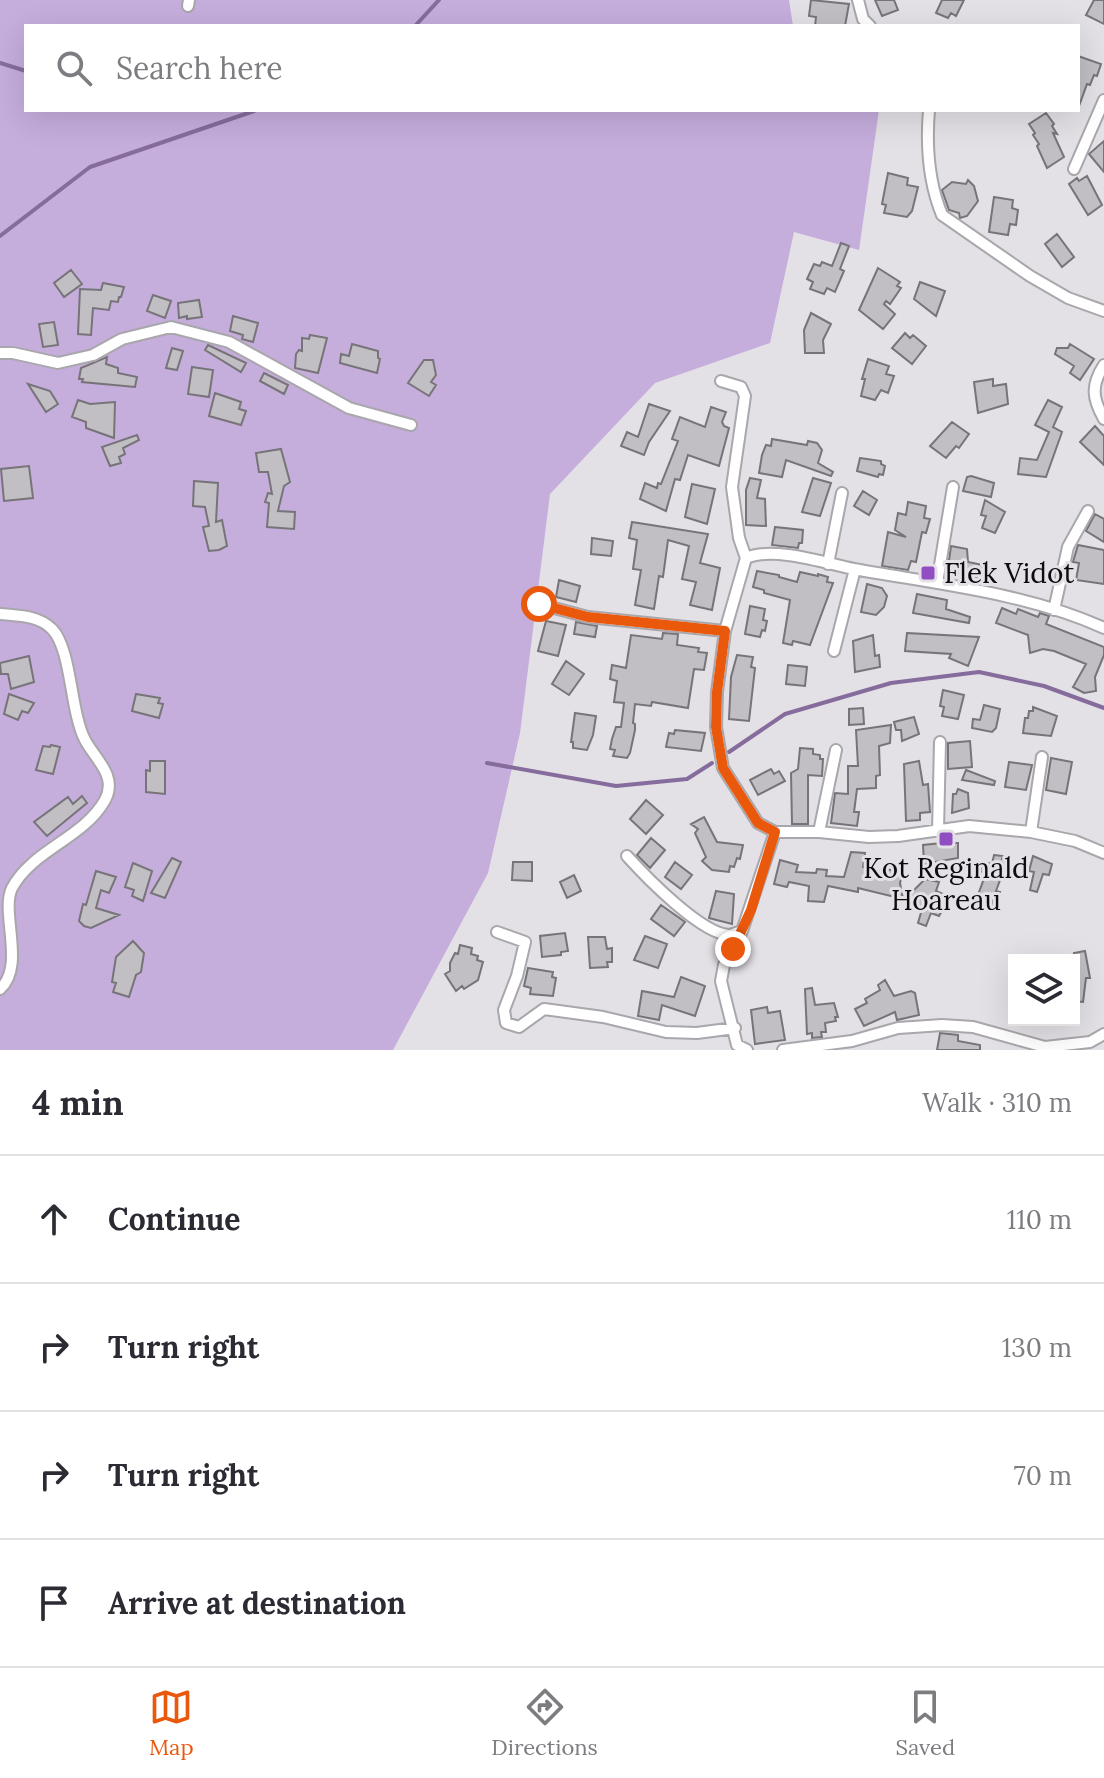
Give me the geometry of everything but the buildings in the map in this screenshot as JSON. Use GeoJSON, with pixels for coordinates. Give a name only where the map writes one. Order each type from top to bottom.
{"type":"FeatureCollection","features":[{"type":"Feature","properties":{"kind":"street"},"geometry":{"type":"LineString","coordinates":[[858,0],[863,19],[868,24]]}},
{"type":"Feature","properties":{"kind":"street"},"geometry":{"type":"LineString","coordinates":[[1074,169],[1104,100]]}},
{"type":"Feature","properties":{"kind":"street"},"geometry":{"type":"LineString","coordinates":[[929,112],[926,148],[942,215],[1030,276],[1068,298],[1104,311]]}},
{"type":"Feature","properties":{"kind":"street"},"geometry":{"type":"LineString","coordinates":[[0,353],[58,363],[93,355],[122,339],[171,327],[229,342],[349,408],[411,425]]}},
{"type":"Feature","properties":{"kind":"street"},"geometry":{"type":"LineString","coordinates":[[1104,365],[1093,387],[1095,402],[1104,419]]}},
{"type":"Feature","properties":{"kind":"street"},"geometry":{"type":"LineString","coordinates":[[721,381],[741,387],[745,396],[732,487],[739,538],[746,558],[725,631],[716,727],[723,768],[758,823],[775,832],[869,837],[969,826],[1031,832],[1075,841],[1104,853]]}},
{"type":"Feature","properties":{"kind":"street"},"geometry":{"type":"LineString","coordinates":[[937,583],[953,487]]}},
{"type":"Feature","properties":{"kind":"street"},"geometry":{"type":"LineString","coordinates":[[828,564],[842,493]]}},
{"type":"Feature","properties":{"kind":"street"},"geometry":{"type":"LineString","coordinates":[[1054,610],[1068,547],[1088,511]]}},
{"type":"Feature","properties":{"kind":"street"},"geometry":{"type":"LineString","coordinates":[[746,558],[773,555],[937,583],[1054,610],[1104,628]]}},
{"type":"Feature","properties":{"kind":"street"},"geometry":{"type":"LineString","coordinates":[[834,651],[855,569]]}},
{"type":"Feature","properties":{"kind":"street"},"geometry":{"type":"LineString","coordinates":[[539,604],[588,617],[725,631]]}},
{"type":"Feature","properties":{"kind":"street"},"geometry":{"type":"LineString","coordinates":[[0,614],[39,619],[54,631],[67,664],[73,701],[85,740],[103,763],[109,781],[107,797],[95,813],[19,877],[10,891],[12,959],[0,989]]}},
{"type":"Feature","properties":{"kind":"street"},"geometry":{"type":"LineString","coordinates":[[938,831],[940,742]]}},
{"type":"Feature","properties":{"kind":"street"},"geometry":{"type":"LineString","coordinates":[[819,832],[836,750]]}},
{"type":"Feature","properties":{"kind":"street"},"geometry":{"type":"LineString","coordinates":[[1031,832],[1042,757]]}},
{"type":"Feature","properties":{"kind":"street"},"geometry":{"type":"LineString","coordinates":[[747,1050],[737,1045],[721,974],[742,931],[775,832]]}},
{"type":"Feature","properties":{"kind":"street"},"geometry":{"type":"LineString","coordinates":[[627,856],[655,888],[701,921],[728,935],[742,931]]}},
{"type":"Feature","properties":{"kind":"street"},"geometry":{"type":"LineString","coordinates":[[497,932],[525,942],[504,1010],[506,1023],[519,1027],[544,1009],[603,1017],[666,1032],[697,1033],[735,1028]]}},
{"type":"Feature","properties":{"kind":"street"},"geometry":{"type":"LineString","coordinates":[[783,1050],[852,1041],[898,1028],[942,1025],[973,1027],[1045,1047],[1090,1042],[1104,1034]]}},
{"type":"Feature","properties":{"kind":"shaded area"},"geometry":{"type":"Polygon","coordinates":[[[0,0],[789,0],[793,24],[24,24],[24,112],[879,112],[859,250],[794,232],[770,343],[655,383],[550,494],[520,733],[488,873],[393,1050],[0,1050],[0,0]]]}},
{"type":"Feature","properties":{"kind":"waterway"},"geometry":{"type":"LineString","coordinates":[[417,24],[439,0]]}},
{"type":"Feature","properties":{"kind":"waterway"},"geometry":{"type":"LineString","coordinates":[[0,63],[24,70]]}},
{"type":"Feature","properties":{"kind":"waterway"},"geometry":{"type":"LineString","coordinates":[[0,236],[90,167],[251,112]]}},
{"type":"Feature","properties":{"kind":"waterway"},"geometry":{"type":"LineString","coordinates":[[729,752],[785,714],[891,683],[979,672],[1044,686],[1104,708]]}},
{"type":"Feature","properties":{"kind":"waterway"},"geometry":{"type":"LineString","coordinates":[[487,763],[616,786],[687,779],[712,763]]}},
{"type":"Feature","properties":{"kind":"place","name":"Flek Vidot"},"geometry":{"type":"Point","coordinates":[928,573]}},
{"type":"Feature","properties":{"kind":"place","name":"Kot Reginald Hoareau"},"geometry":{"type":"Point","coordinates":[946,839]}},
{"type":"Feature","properties":{"kind":"route"},"geometry":{"type":"LineString","coordinates":[[539,604],[588,617],[725,631],[717,692],[718,749],[723,768],[758,823],[775,832],[751,910],[733,949]]}}]}
